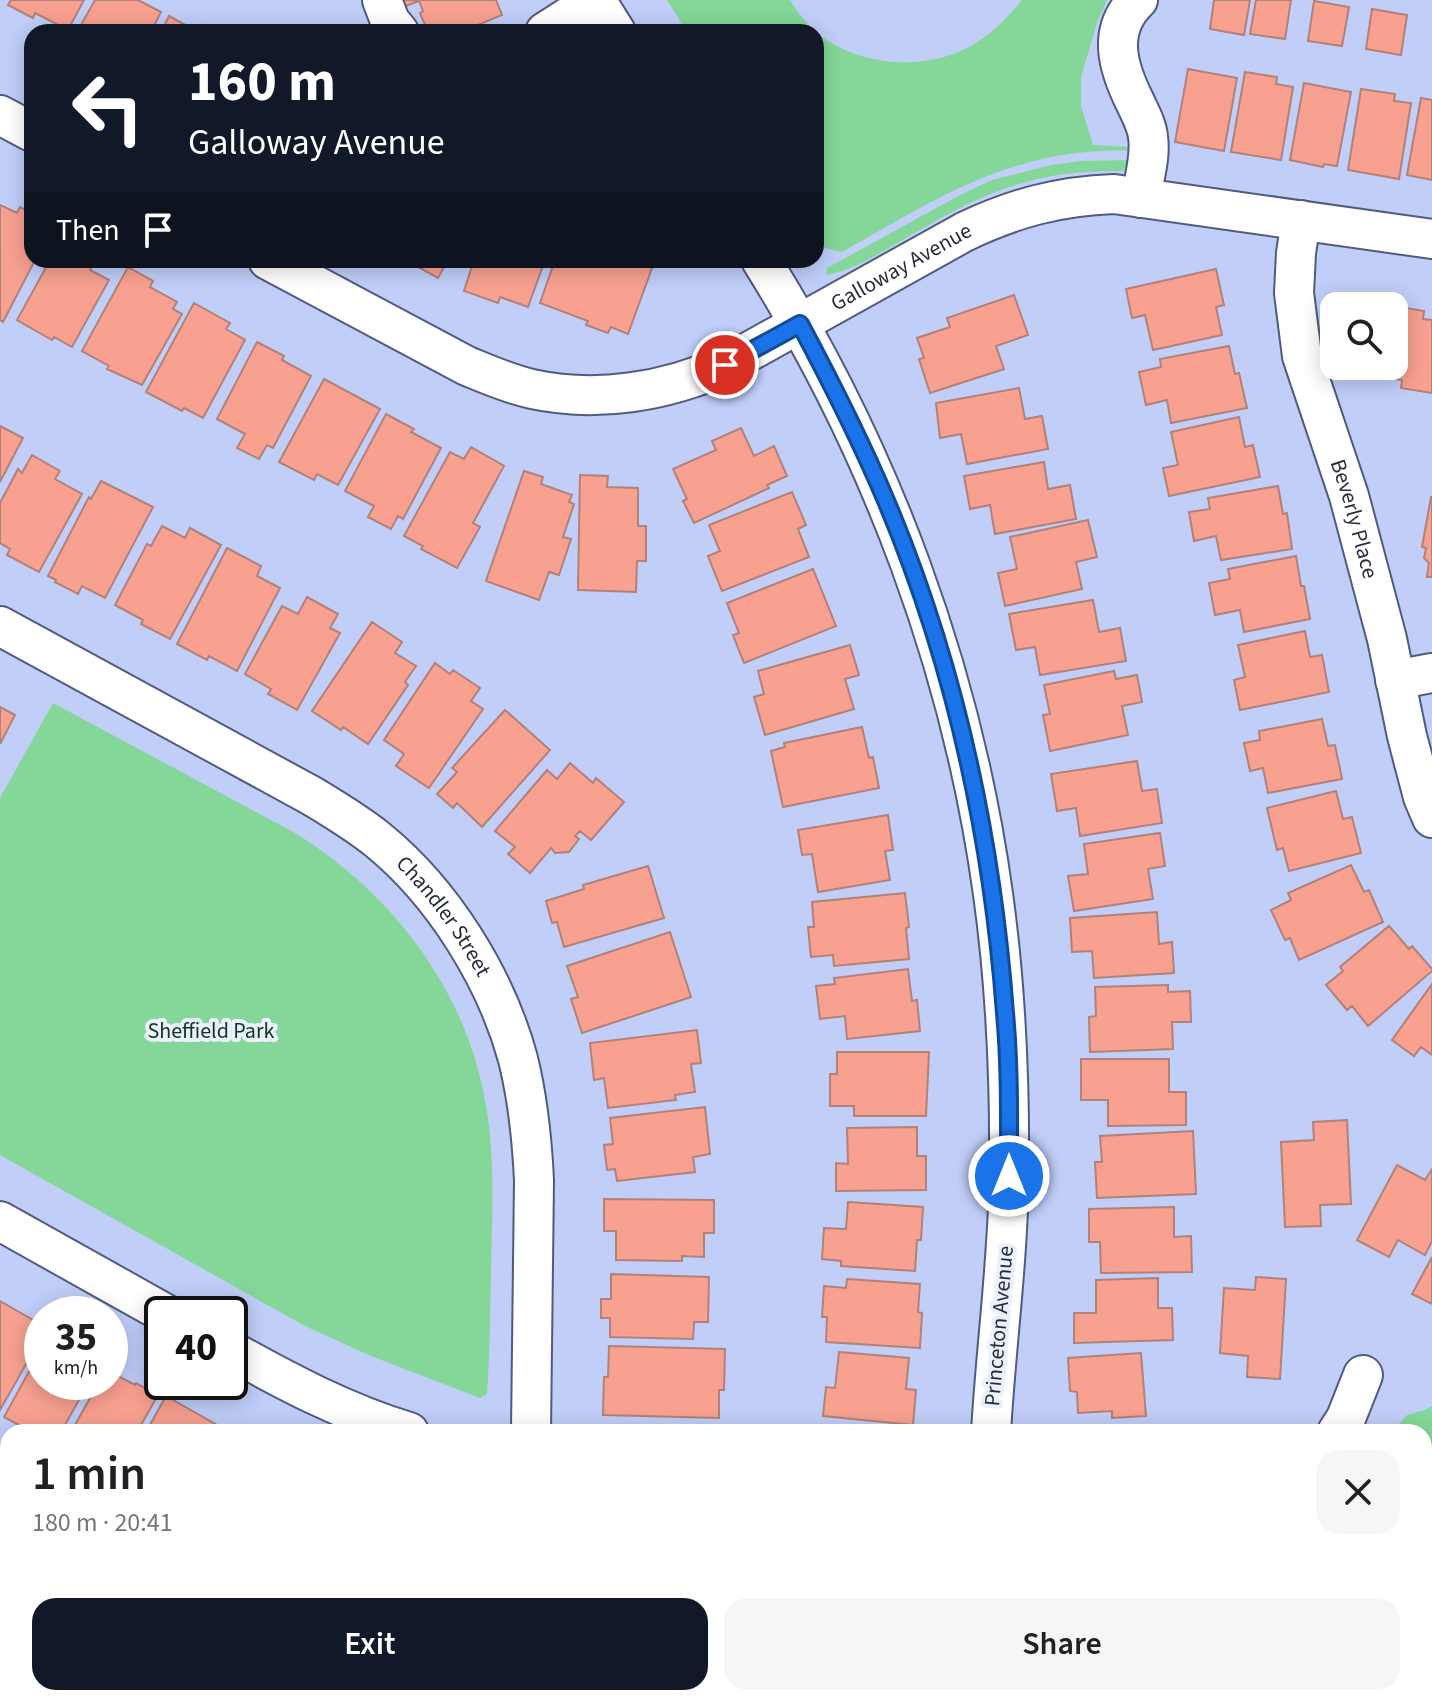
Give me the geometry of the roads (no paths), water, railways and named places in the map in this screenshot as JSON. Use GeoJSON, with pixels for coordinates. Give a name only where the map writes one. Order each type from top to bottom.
{"type":"FeatureCollection","features":[{"type":"Feature","properties":{"kind":"street"},"geometry":{"type":"LineString","coordinates":[[382,0],[392,24]]}},
{"type":"Feature","properties":{"kind":"street"},"geometry":{"type":"LineString","coordinates":[[558,24],[596,0],[611,24]]}},
{"type":"Feature","properties":{"kind":"street"},"geometry":{"type":"LineString","coordinates":[[1138,0],[1124,17],[1117,49],[1119,66],[1148,135],[1148,158],[1141,198]]}},
{"type":"Feature","properties":{"kind":"street"},"geometry":{"type":"LineString","coordinates":[[0,115],[24,128]]}},
{"type":"Feature","properties":{"kind":"street","name":"Galloway Avenue"},"geometry":{"type":"LineString","coordinates":[[283,268],[467,366],[501,380],[532,389],[598,396],[648,389],[703,375],[993,218],[1026,207],[1084,195],[1114,194],[1432,239]]}},
{"type":"Feature","properties":{"kind":"street","name":"Beverly Place"},"geometry":{"type":"LineString","coordinates":[[1301,220],[1294,293],[1302,356],[1349,496],[1423,797],[1432,818]]}},
{"type":"Feature","properties":{"kind":"street","name":"Princeton Avenue"},"geometry":{"type":"LineString","coordinates":[[766,268],[800,324],[871,466],[906,554],[942,658],[981,822],[999,946],[1008,1071],[1008,1218],[992,1424]]}},
{"type":"Feature","properties":{"kind":"street","name":"Chandler Street"},"geometry":{"type":"LineString","coordinates":[[0,626],[347,817],[402,862],[445,911],[498,1005],[517,1058],[526,1096],[534,1180],[531,1424]]}},
{"type":"Feature","properties":{"kind":"street"},"geometry":{"type":"LineString","coordinates":[[1395,680],[1432,673]]}},
{"type":"Feature","properties":{"kind":"street"},"geometry":{"type":"LineString","coordinates":[[0,1221],[144,1302]]}},
{"type":"Feature","properties":{"kind":"street"},"geometry":{"type":"LineString","coordinates":[[248,1361],[330,1402],[388,1424]]}},
{"type":"Feature","properties":{"kind":"street"},"geometry":{"type":"LineString","coordinates":[[1342,1424],[1363,1375]]}},
{"type":"Feature","properties":{"kind":"park label","name":"Sheffield Park"},"geometry":{"type":"Point","coordinates":[211,1031]}}]}
